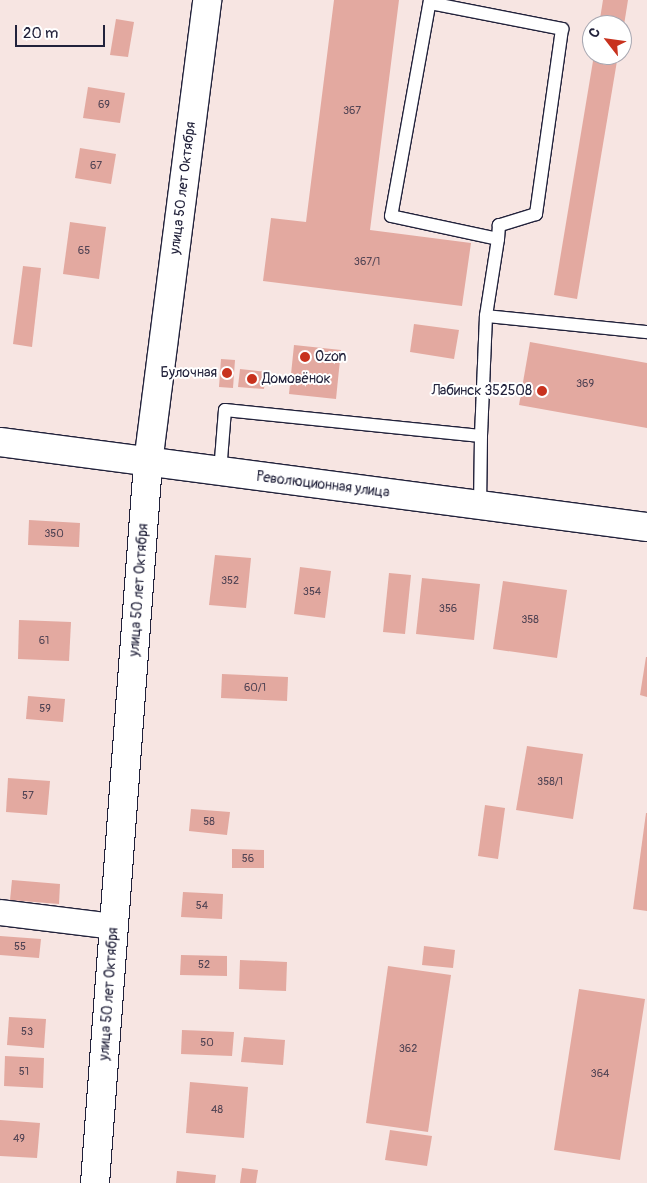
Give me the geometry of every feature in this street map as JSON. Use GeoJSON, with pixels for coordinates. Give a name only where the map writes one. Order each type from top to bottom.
{"type":"FeatureCollection","features":[{"type":"Feature","properties":{"kind":"street","name":"улица 50 лет Октября"},"geometry":{"type":"LineString","coordinates":[[95,1183],[148,463],[207,0]]}},
{"type":"Feature","properties":{"kind":"street","name":"Революционная улица"},"geometry":{"type":"LineString","coordinates":[[0,442],[148,463],[647,527]]}},
{"type":"Feature","properties":{"kind":"street"},"geometry":{"type":"LineString","coordinates":[[0,912],[114,926]]}},
{"type":"Feature","properties":{"kind":"lane"},"geometry":{"type":"LineString","coordinates":[[480,506],[486,316],[498,239],[498,225],[536,214],[562,29],[430,2],[391,216],[498,239]]}},
{"type":"Feature","properties":{"kind":"lane"},"geometry":{"type":"LineString","coordinates":[[486,316],[647,332]]}},
{"type":"Feature","properties":{"kind":"lane"},"geometry":{"type":"LineString","coordinates":[[220,472],[226,410],[481,436]]}},
{"type":"Feature","properties":{"kind":"building"},"geometry":{"type":"Polygon","coordinates":[[[334,0],[399,0],[370,230],[471,243],[462,306],[263,281],[271,218],[306,222],[334,0]]]}},
{"type":"Feature","properties":{"kind":"building"},"geometry":{"type":"Polygon","coordinates":[[[603,0],[628,0],[626,15],[601,15],[603,0]]]}},
{"type":"Feature","properties":{"kind":"building"},"geometry":{"type":"Polygon","coordinates":[[[116,19],[134,22],[128,57],[110,55],[116,19]]]}},
{"type":"Feature","properties":{"kind":"building"},"geometry":{"type":"Polygon","coordinates":[[[592,65],[616,65],[577,299],[554,295],[592,65]]]}},
{"type":"Feature","properties":{"kind":"building"},"geometry":{"type":"Polygon","coordinates":[[[88,87],[125,93],[120,123],[83,118],[88,87]]]}},
{"type":"Feature","properties":{"kind":"building"},"geometry":{"type":"Polygon","coordinates":[[[80,148],[116,154],[111,184],[75,178],[80,148]]]}},
{"type":"Feature","properties":{"kind":"building"},"geometry":{"type":"Polygon","coordinates":[[[70,222],[106,227],[99,279],[63,274],[70,222]]]}},
{"type":"Feature","properties":{"kind":"building"},"geometry":{"type":"Polygon","coordinates":[[[23,266],[41,268],[32,347],[13,344],[23,266]]]}},
{"type":"Feature","properties":{"kind":"building"},"geometry":{"type":"Polygon","coordinates":[[[414,324],[459,330],[454,359],[410,352],[414,324]]]}},
{"type":"Feature","properties":{"kind":"building"},"geometry":{"type":"Polygon","coordinates":[[[530,342],[647,363],[647,428],[519,405],[530,342]]]}},
{"type":"Feature","properties":{"kind":"building"},"geometry":{"type":"Polygon","coordinates":[[[294,345],[341,350],[336,399],[289,394],[294,345]]]}},
{"type":"Feature","properties":{"kind":"building","name":"Булочная"},"geometry":{"type":"Polygon","coordinates":[[[221,359],[235,360],[233,388],[219,387],[221,359]]]}},
{"type":"Feature","properties":{"kind":"building","name":"Домовёнок"},"geometry":{"type":"Polygon","coordinates":[[[240,369],[266,372],[264,389],[238,387],[240,369]]]}},
{"type":"Feature","properties":{"kind":"building"},"geometry":{"type":"Polygon","coordinates":[[[29,520],[80,523],[79,547],[28,545],[29,520]]]}},
{"type":"Feature","properties":{"kind":"building"},"geometry":{"type":"Polygon","coordinates":[[[215,555],[251,558],[246,608],[209,605],[215,555]]]}},
{"type":"Feature","properties":{"kind":"building"},"geometry":{"type":"Polygon","coordinates":[[[300,567],[331,571],[325,618],[294,614],[300,567]]]}},
{"type":"Feature","properties":{"kind":"building"},"geometry":{"type":"Polygon","coordinates":[[[389,573],[411,575],[405,634],[383,632],[389,573]]]}},
{"type":"Feature","properties":{"kind":"building"},"geometry":{"type":"Polygon","coordinates":[[[422,578],[480,584],[474,640],[416,634],[422,578]]]}},
{"type":"Feature","properties":{"kind":"building"},"geometry":{"type":"Polygon","coordinates":[[[503,581],[567,590],[557,658],[493,649],[503,581]]]}},
{"type":"Feature","properties":{"kind":"building"},"geometry":{"type":"Polygon","coordinates":[[[19,620],[71,622],[69,661],[18,659],[19,620]]]}},
{"type":"Feature","properties":{"kind":"building"},"geometry":{"type":"Polygon","coordinates":[[[647,657],[647,697],[640,695],[647,657]]]}},
{"type":"Feature","properties":{"kind":"building"},"geometry":{"type":"Polygon","coordinates":[[[222,674],[288,677],[287,701],[221,698],[222,674]]]}},
{"type":"Feature","properties":{"kind":"building"},"geometry":{"type":"Polygon","coordinates":[[[28,696],[65,699],[63,722],[26,719],[28,696]]]}},
{"type":"Feature","properties":{"kind":"building"},"geometry":{"type":"Polygon","coordinates":[[[527,746],[583,754],[573,819],[516,810],[527,746]]]}},
{"type":"Feature","properties":{"kind":"building"},"geometry":{"type":"Polygon","coordinates":[[[8,778],[50,781],[47,815],[6,812],[8,778]]]}},
{"type":"Feature","properties":{"kind":"building"},"geometry":{"type":"Polygon","coordinates":[[[485,805],[505,808],[498,859],[478,856],[485,805]]]}},
{"type":"Feature","properties":{"kind":"building"},"geometry":{"type":"Polygon","coordinates":[[[191,809],[230,812],[227,835],[189,831],[191,809]]]}},
{"type":"Feature","properties":{"kind":"building"},"geometry":{"type":"Polygon","coordinates":[[[647,813],[647,911],[633,909],[647,813]]]}},
{"type":"Feature","properties":{"kind":"building"},"geometry":{"type":"Polygon","coordinates":[[[232,849],[264,850],[264,868],[232,868],[232,849]]]}},
{"type":"Feature","properties":{"kind":"building"},"geometry":{"type":"Polygon","coordinates":[[[12,880],[60,884],[59,904],[10,900],[12,880]]]}},
{"type":"Feature","properties":{"kind":"building"},"geometry":{"type":"Polygon","coordinates":[[[183,892],[223,894],[222,919],[181,917],[183,892]]]}},
{"type":"Feature","properties":{"kind":"building"},"geometry":{"type":"Polygon","coordinates":[[[0,936],[41,939],[39,958],[0,955],[0,936]]]}},
{"type":"Feature","properties":{"kind":"building"},"geometry":{"type":"Polygon","coordinates":[[[424,946],[455,950],[453,968],[422,965],[424,946]]]}},
{"type":"Feature","properties":{"kind":"building"},"geometry":{"type":"Polygon","coordinates":[[[181,955],[227,956],[227,976],[180,975],[181,955]]]}},
{"type":"Feature","properties":{"kind":"building"},"geometry":{"type":"Polygon","coordinates":[[[240,960],[287,962],[286,991],[239,989],[240,960]]]}},
{"type":"Feature","properties":{"kind":"building"},"geometry":{"type":"Polygon","coordinates":[[[388,966],[451,975],[428,1132],[366,1123],[388,966]]]}},
{"type":"Feature","properties":{"kind":"building"},"geometry":{"type":"Polygon","coordinates":[[[579,989],[645,999],[620,1160],[554,1150],[579,989]]]}},
{"type":"Feature","properties":{"kind":"building"},"geometry":{"type":"Polygon","coordinates":[[[9,1017],[46,1019],[44,1048],[7,1045],[9,1017]]]}},
{"type":"Feature","properties":{"kind":"building"},"geometry":{"type":"Polygon","coordinates":[[[182,1030],[234,1032],[232,1056],[181,1054],[182,1030]]]}},
{"type":"Feature","properties":{"kind":"building"},"geometry":{"type":"Polygon","coordinates":[[[244,1037],[285,1040],[283,1065],[241,1062],[244,1037]]]}},
{"type":"Feature","properties":{"kind":"building"},"geometry":{"type":"Polygon","coordinates":[[[5,1056],[44,1058],[43,1088],[4,1086],[5,1056]]]}},
{"type":"Feature","properties":{"kind":"building"},"geometry":{"type":"Polygon","coordinates":[[[190,1082],[248,1087],[244,1138],[186,1133],[190,1082]]]}},
{"type":"Feature","properties":{"kind":"building"},"geometry":{"type":"Polygon","coordinates":[[[0,1120],[40,1123],[37,1158],[0,1156],[0,1120]]]}},
{"type":"Feature","properties":{"kind":"building"},"geometry":{"type":"Polygon","coordinates":[[[390,1130],[432,1136],[427,1166],[385,1160],[390,1130]]]}},
{"type":"Feature","properties":{"kind":"building"},"geometry":{"type":"Polygon","coordinates":[[[242,1168],[258,1170],[256,1183],[240,1183],[242,1168]]]}},
{"type":"Feature","properties":{"kind":"building"},"geometry":{"type":"Polygon","coordinates":[[[177,1171],[216,1175],[215,1183],[176,1183],[177,1171]]]}},
{"type":"Feature","properties":{"kind":"place","name":"Ozon"},"geometry":{"type":"Point","coordinates":[305,357]}},
{"type":"Feature","properties":{"kind":"place","name":"Булочная"},"geometry":{"type":"Point","coordinates":[227,373]}},
{"type":"Feature","properties":{"kind":"place","name":"Домовёнок"},"geometry":{"type":"Point","coordinates":[252,379]}},
{"type":"Feature","properties":{"kind":"place","name":"Лабинск 352508"},"geometry":{"type":"Point","coordinates":[542,391]}}]}
